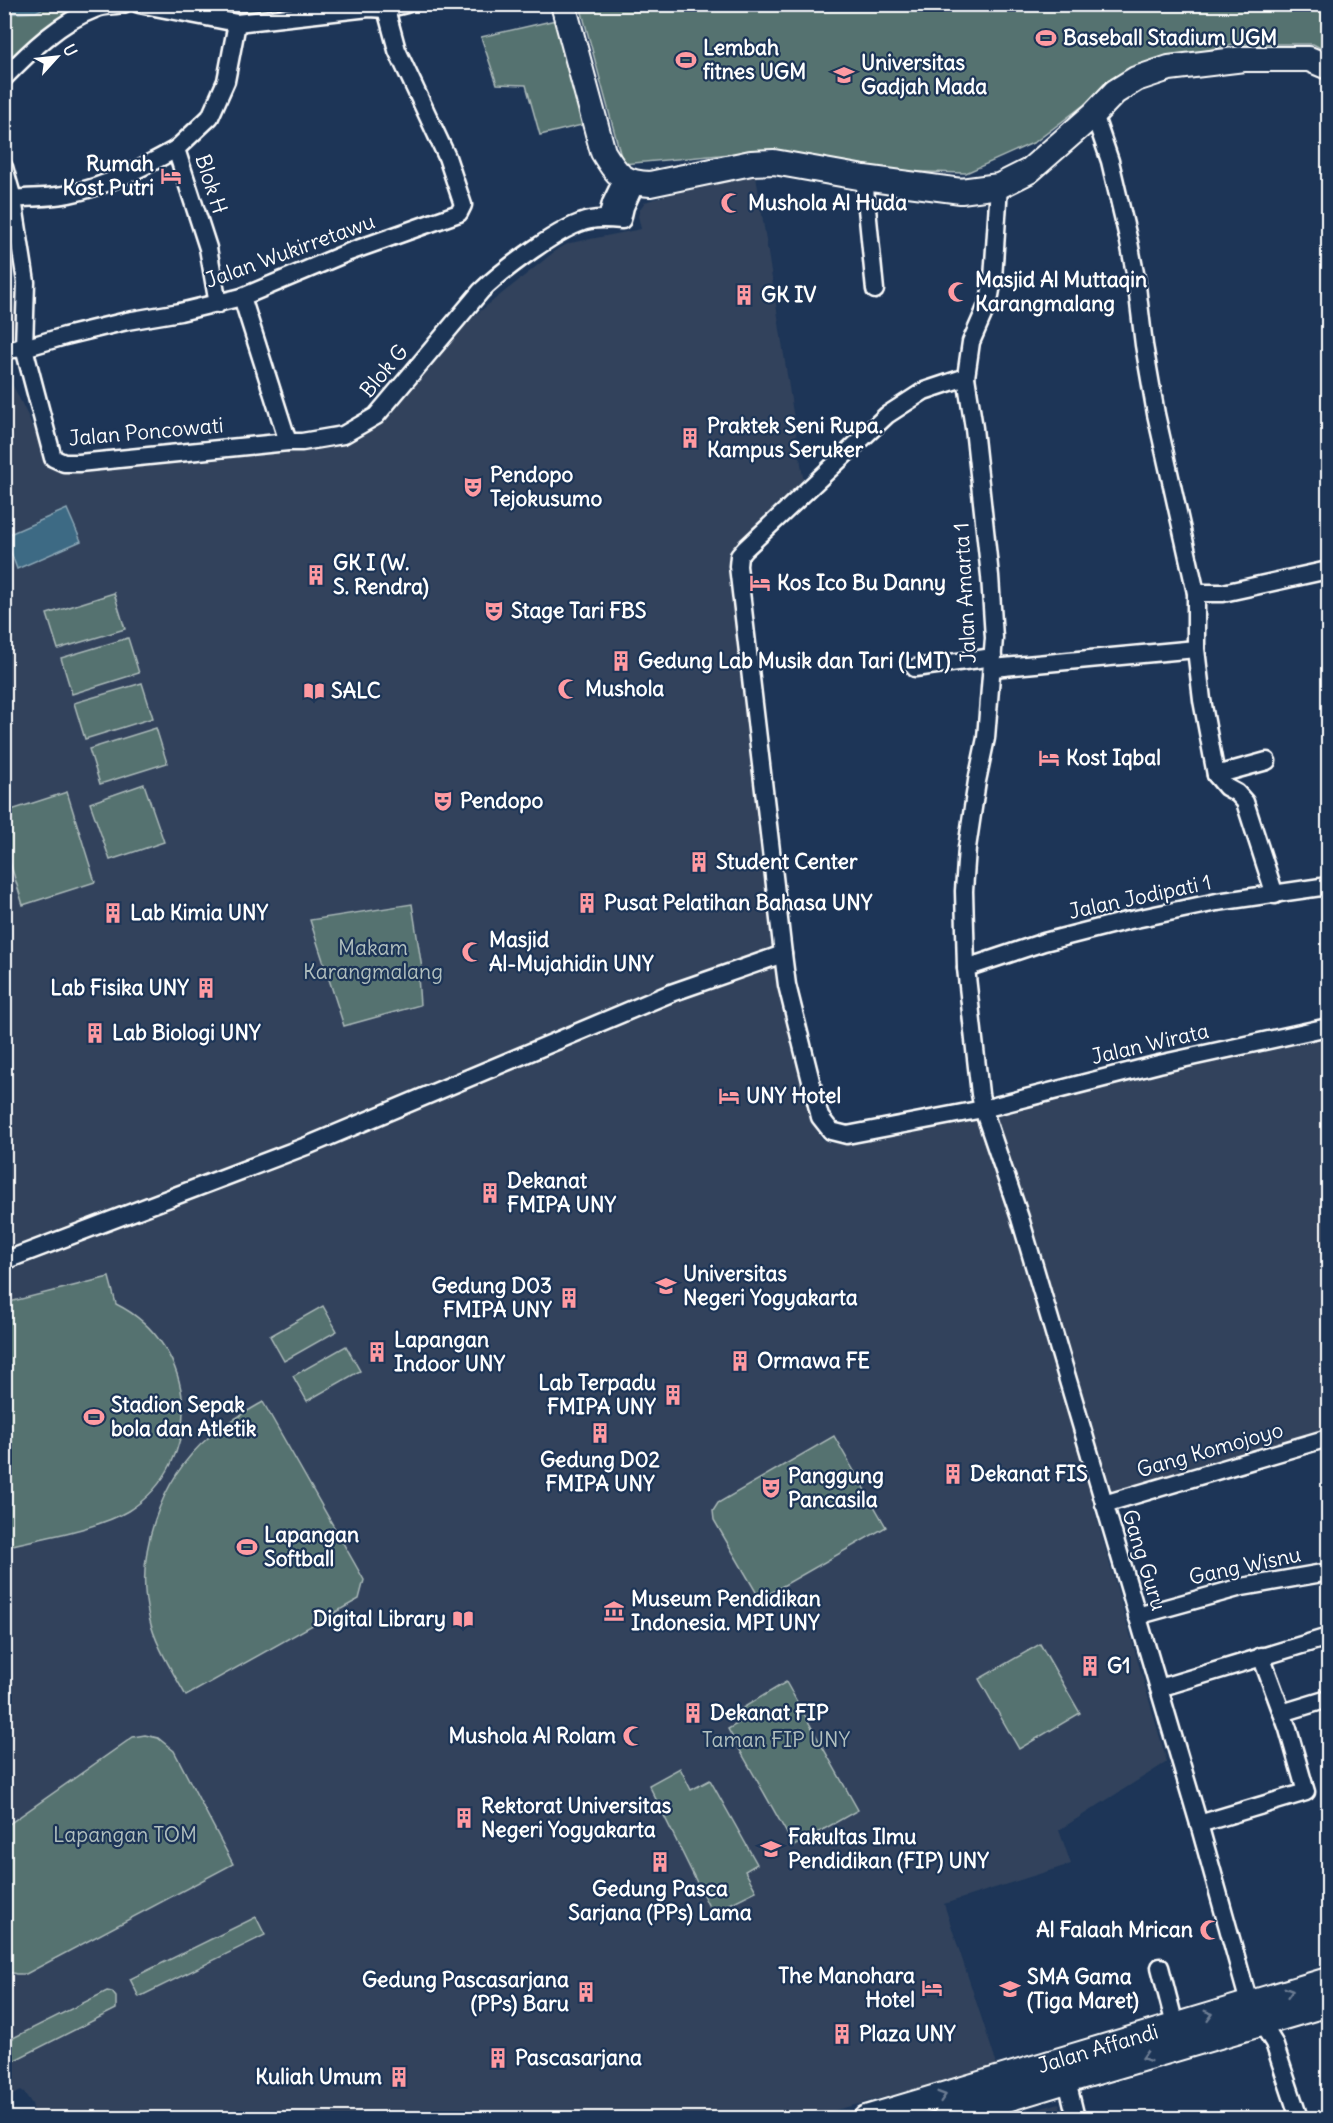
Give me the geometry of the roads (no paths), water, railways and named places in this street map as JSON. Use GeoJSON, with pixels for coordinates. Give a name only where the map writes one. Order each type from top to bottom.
{"type":"FeatureCollection","features":[{"type":"Feature","properties":{"kind":"street"},"geometry":{"type":"LineString","coordinates":[[4,78],[57,30],[96,8],[123,4]]}},
{"type":"Feature","properties":{"kind":"street"},"geometry":{"type":"LineString","coordinates":[[140,4],[237,23],[369,8],[386,9],[406,4]]}},
{"type":"Feature","properties":{"kind":"street"},"geometry":{"type":"LineString","coordinates":[[563,4],[603,152],[614,169],[629,181],[650,184],[751,163],[774,162],[864,178],[961,191],[999,186],[1029,171],[1094,114],[1115,92],[1136,79],[1169,68],[1244,59],[1309,60],[1329,67]]}},
{"type":"Feature","properties":{"kind":"street","name":"Jalan Wukirretawu"},"geometry":{"type":"LineString","coordinates":[[4,350],[24,348],[127,321],[218,304],[242,297],[349,252],[461,211],[463,205],[447,157],[397,50],[386,9]]}},
{"type":"Feature","properties":{"kind":"street","name":"Blok H"},"geometry":{"type":"LineString","coordinates":[[218,304],[208,248],[176,149],[210,117],[226,81],[237,23]]}},
{"type":"Feature","properties":{"kind":"street"},"geometry":{"type":"LineString","coordinates":[[1094,114],[1110,161],[1129,242],[1156,414],[1196,593],[1196,649],[1202,700],[1216,775],[1226,787],[1237,792],[1245,802],[1275,895]]}},
{"type":"Feature","properties":{"kind":"street"},"geometry":{"type":"LineString","coordinates":[[13,199],[68,194],[89,188],[143,168],[176,149]]}},
{"type":"Feature","properties":{"kind":"street","name":"Jalan Poncowati"},"geometry":{"type":"LineString","coordinates":[[4,167],[13,199],[26,282],[24,348],[54,458],[59,461],[79,463],[288,442]]}},
{"type":"Feature","properties":{"kind":"street"},"geometry":{"type":"LineString","coordinates":[[864,178],[875,290]]}},
{"type":"Feature","properties":{"kind":"street","name":"Blok G"},"geometry":{"type":"LineString","coordinates":[[288,442],[343,435],[376,416],[481,291],[501,272],[568,228],[589,220],[614,219],[611,203],[629,181]]}},
{"type":"Feature","properties":{"kind":"street","name":"Jalan Amarta 1"},"geometry":{"type":"LineString","coordinates":[[983,1109],[966,968],[964,891],[976,782],[986,738],[993,663],[990,576],[974,428],[966,378],[970,342],[989,301],[993,279],[999,186]]}},
{"type":"Feature","properties":{"kind":"street"},"geometry":{"type":"LineString","coordinates":[[242,297],[288,442]]}},
{"type":"Feature","properties":{"kind":"street","name":"Jalan Wirata"},"geometry":{"type":"LineString","coordinates":[[966,378],[924,391],[887,416],[739,556],[738,566],[787,985],[819,1117],[831,1131],[847,1135],[983,1109],[1160,1064],[1329,1027]]}},
{"type":"Feature","properties":{"kind":"street"},"geometry":{"type":"LineString","coordinates":[[1196,593],[1223,593],[1329,570]]}},
{"type":"Feature","properties":{"kind":"street"},"geometry":{"type":"LineString","coordinates":[[915,668],[1196,649]]}},
{"type":"Feature","properties":{"kind":"street"},"geometry":{"type":"LineString","coordinates":[[1216,775],[1267,761]]}},
{"type":"Feature","properties":{"kind":"street","name":"Jalan Jodipati 1"},"geometry":{"type":"LineString","coordinates":[[966,968],[1044,942],[1126,921],[1217,902],[1329,886]]}},
{"type":"Feature","properties":{"kind":"street"},"geometry":{"type":"LineString","coordinates":[[4,1261],[309,1145],[671,993],[783,954]]}},
{"type":"Feature","properties":{"kind":"street","name":"Gang Guru"},"geometry":{"type":"LineString","coordinates":[[983,1109],[1018,1211],[1256,2013],[1274,2043],[1299,2118]]}},
{"type":"Feature","properties":{"kind":"street","name":"Gang Komojoyo"},"geometry":{"type":"LineString","coordinates":[[1104,1504],[1329,1438]]}},
{"type":"Feature","properties":{"kind":"street","name":"Gang Wisnu"},"geometry":{"type":"LineString","coordinates":[[1137,1616],[1242,1587],[1329,1572]]}},
{"type":"Feature","properties":{"kind":"street"},"geometry":{"type":"LineString","coordinates":[[1159,1688],[1329,1637]]}},
{"type":"Feature","properties":{"kind":"street"},"geometry":{"type":"LineString","coordinates":[[1199,1824],[1306,1792],[1282,1713],[1261,1656]]}},
{"type":"Feature","properties":{"kind":"street"},"geometry":{"type":"LineString","coordinates":[[1282,1713],[1329,1700]]}},
{"type":"Feature","properties":{"kind":"street"},"geometry":{"type":"LineString","coordinates":[[1160,1967],[1175,2025]]}},
{"type":"Feature","properties":{"kind":"street","name":"Jalan Affandi"},"geometry":{"type":"LineString","coordinates":[[866,2118],[1064,2070],[1256,2013],[1329,1980]]}},
{"type":"Feature","properties":{"kind":"street","name":"Jalan Affandi"},"geometry":{"type":"LineString","coordinates":[[945,2118],[1175,2025],[1329,2004]]}},
{"type":"Feature","properties":{"kind":"street"},"geometry":{"type":"LineString","coordinates":[[1064,2070],[1076,2118]]}},
{"type":"Feature","properties":{"kind":"place","name":"Baseball Stadium UGM"},"geometry":{"type":"Point","coordinates":[1046,38]}},
{"type":"Feature","properties":{"kind":"place","name":"Lembah fitnes UGM"},"geometry":{"type":"Point","coordinates":[686,60]}},
{"type":"Feature","properties":{"kind":"place","name":"Universitas Gadjah Mada"},"geometry":{"type":"Point","coordinates":[844,75]}},
{"type":"Feature","properties":{"kind":"place","name":"Rumah Kost Putri"},"geometry":{"type":"Point","coordinates":[171,176]}},
{"type":"Feature","properties":{"kind":"place","name":"Mushola Al Huda"},"geometry":{"type":"Point","coordinates":[731,203]}},
{"type":"Feature","properties":{"kind":"place","name":"Masjid Al Muttaqin Karangmalang"},"geometry":{"type":"Point","coordinates":[958,292]}},
{"type":"Feature","properties":{"kind":"place","name":"GK IV"},"geometry":{"type":"Point","coordinates":[744,295]}},
{"type":"Feature","properties":{"kind":"place","name":"Praktek Seni Rupa. Kampus Seruker"},"geometry":{"type":"Point","coordinates":[690,438]}},
{"type":"Feature","properties":{"kind":"place","name":"Pendopo Tejokusumo"},"geometry":{"type":"Point","coordinates":[473,487]}},
{"type":"Feature","properties":{"kind":"place","name":"GK I (W. S. Rendra)"},"geometry":{"type":"Point","coordinates":[316,575]}},
{"type":"Feature","properties":{"kind":"place","name":"Kos Ico Bu Danny"},"geometry":{"type":"Point","coordinates":[760,583]}},
{"type":"Feature","properties":{"kind":"place","name":"Stage Tari FBS"},"geometry":{"type":"Point","coordinates":[494,611]}},
{"type":"Feature","properties":{"kind":"place","name":"Gedung Lab Musik dan Tari (LMT)"},"geometry":{"type":"Point","coordinates":[621,661]}},
{"type":"Feature","properties":{"kind":"place","name":"Mushola"},"geometry":{"type":"Point","coordinates":[568,689]}},
{"type":"Feature","properties":{"kind":"place","name":"SALC"},"geometry":{"type":"Point","coordinates":[314,691]}},
{"type":"Feature","properties":{"kind":"place","name":"Kost Iqbal"},"geometry":{"type":"Point","coordinates":[1049,758]}},
{"type":"Feature","properties":{"kind":"place","name":"Pendopo"},"geometry":{"type":"Point","coordinates":[443,801]}},
{"type":"Feature","properties":{"kind":"place","name":"Student Center"},"geometry":{"type":"Point","coordinates":[699,862]}},
{"type":"Feature","properties":{"kind":"place","name":"Pusat Pelatihan Bahasa UNY"},"geometry":{"type":"Point","coordinates":[587,903]}},
{"type":"Feature","properties":{"kind":"place","name":"Lab Kimia UNY"},"geometry":{"type":"Point","coordinates":[113,913]}},
{"type":"Feature","properties":{"kind":"place","name":"Masjid Al-Mujahidin UNY"},"geometry":{"type":"Point","coordinates":[472,952]}},
{"type":"Feature","properties":{"kind":"place","name":"Lab Fisika UNY"},"geometry":{"type":"Point","coordinates":[206,988]}},
{"type":"Feature","properties":{"kind":"place","name":"Lab Biologi UNY"},"geometry":{"type":"Point","coordinates":[95,1033]}},
{"type":"Feature","properties":{"kind":"place","name":"UNY Hotel"},"geometry":{"type":"Point","coordinates":[729,1096]}},
{"type":"Feature","properties":{"kind":"place","name":"Dekanat FMIPA UNY"},"geometry":{"type":"Point","coordinates":[490,1193]}},
{"type":"Feature","properties":{"kind":"place","name":"Universitas Negeri Yogyakarta"},"geometry":{"type":"Point","coordinates":[666,1286]}},
{"type":"Feature","properties":{"kind":"place","name":"Gedung D03 FMIPA UNY"},"geometry":{"type":"Point","coordinates":[569,1298]}},
{"type":"Feature","properties":{"kind":"place","name":"Lapangan Indoor UNY"},"geometry":{"type":"Point","coordinates":[377,1352]}},
{"type":"Feature","properties":{"kind":"place","name":"Ormawa FE"},"geometry":{"type":"Point","coordinates":[740,1361]}},
{"type":"Feature","properties":{"kind":"place","name":"Lab Terpadu FMIPA UNY"},"geometry":{"type":"Point","coordinates":[673,1395]}},
{"type":"Feature","properties":{"kind":"place","name":"Stadion Sepak bola dan Atletik"},"geometry":{"type":"Point","coordinates":[94,1417]}},
{"type":"Feature","properties":{"kind":"place","name":"Gedung D02 FMIPA UNY"},"geometry":{"type":"Point","coordinates":[600,1433]}},
{"type":"Feature","properties":{"kind":"place","name":"Dekanat FIS"},"geometry":{"type":"Point","coordinates":[953,1474]}},
{"type":"Feature","properties":{"kind":"place","name":"Panggung Pancasila"},"geometry":{"type":"Point","coordinates":[771,1488]}},
{"type":"Feature","properties":{"kind":"place","name":"Lapangan Softball"},"geometry":{"type":"Point","coordinates":[247,1547]}},
{"type":"Feature","properties":{"kind":"place","name":"Museum Pendidikan Indonesia. MPI UNY"},"geometry":{"type":"Point","coordinates":[614,1611]}},
{"type":"Feature","properties":{"kind":"place","name":"Digital Library"},"geometry":{"type":"Point","coordinates":[463,1619]}},
{"type":"Feature","properties":{"kind":"place","name":"G1"},"geometry":{"type":"Point","coordinates":[1090,1666]}},
{"type":"Feature","properties":{"kind":"place","name":"Dekanat FIP"},"geometry":{"type":"Point","coordinates":[693,1713]}},
{"type":"Feature","properties":{"kind":"place","name":"Mushola Al Rolam"},"geometry":{"type":"Point","coordinates":[633,1736]}},
{"type":"Feature","properties":{"kind":"place","name":"Rektorat Universitas Negeri Yogyakarta"},"geometry":{"type":"Point","coordinates":[464,1818]}},
{"type":"Feature","properties":{"kind":"place","name":"Fakultas Ilmu Pendidikan (FIP) UNY"},"geometry":{"type":"Point","coordinates":[771,1849]}},
{"type":"Feature","properties":{"kind":"place","name":"Gedung Pasca Sarjana (PPs) Lama"},"geometry":{"type":"Point","coordinates":[660,1862]}},
{"type":"Feature","properties":{"kind":"place","name":"Al Falaah Mrican"},"geometry":{"type":"Point","coordinates":[1210,1930]}},
{"type":"Feature","properties":{"kind":"place","name":"The Manohara Hotel"},"geometry":{"type":"Point","coordinates":[932,1988]}},
{"type":"Feature","properties":{"kind":"place","name":"SMA Gama (Tiga Maret)"},"geometry":{"type":"Point","coordinates":[1010,1989]}},
{"type":"Feature","properties":{"kind":"place","name":"Gedung Pascasarjana (PPs) Baru"},"geometry":{"type":"Point","coordinates":[586,1992]}},
{"type":"Feature","properties":{"kind":"place","name":"Plaza UNY"},"geometry":{"type":"Point","coordinates":[842,2034]}},
{"type":"Feature","properties":{"kind":"place","name":"Pascasarjana"},"geometry":{"type":"Point","coordinates":[498,2058]}},
{"type":"Feature","properties":{"kind":"place","name":"Kuliah Umum"},"geometry":{"type":"Point","coordinates":[399,2077]}},
{"type":"Feature","properties":{"kind":"park label","name":"Makam Karangmalang"},"geometry":{"type":"Point","coordinates":[373,960]}},
{"type":"Feature","properties":{"kind":"park label","name":"Taman FIP UNY"},"geometry":{"type":"Point","coordinates":[776,1740]}},
{"type":"Feature","properties":{"kind":"park label","name":"Lapangan TOM"},"geometry":{"type":"Point","coordinates":[125,1835]}}]}
